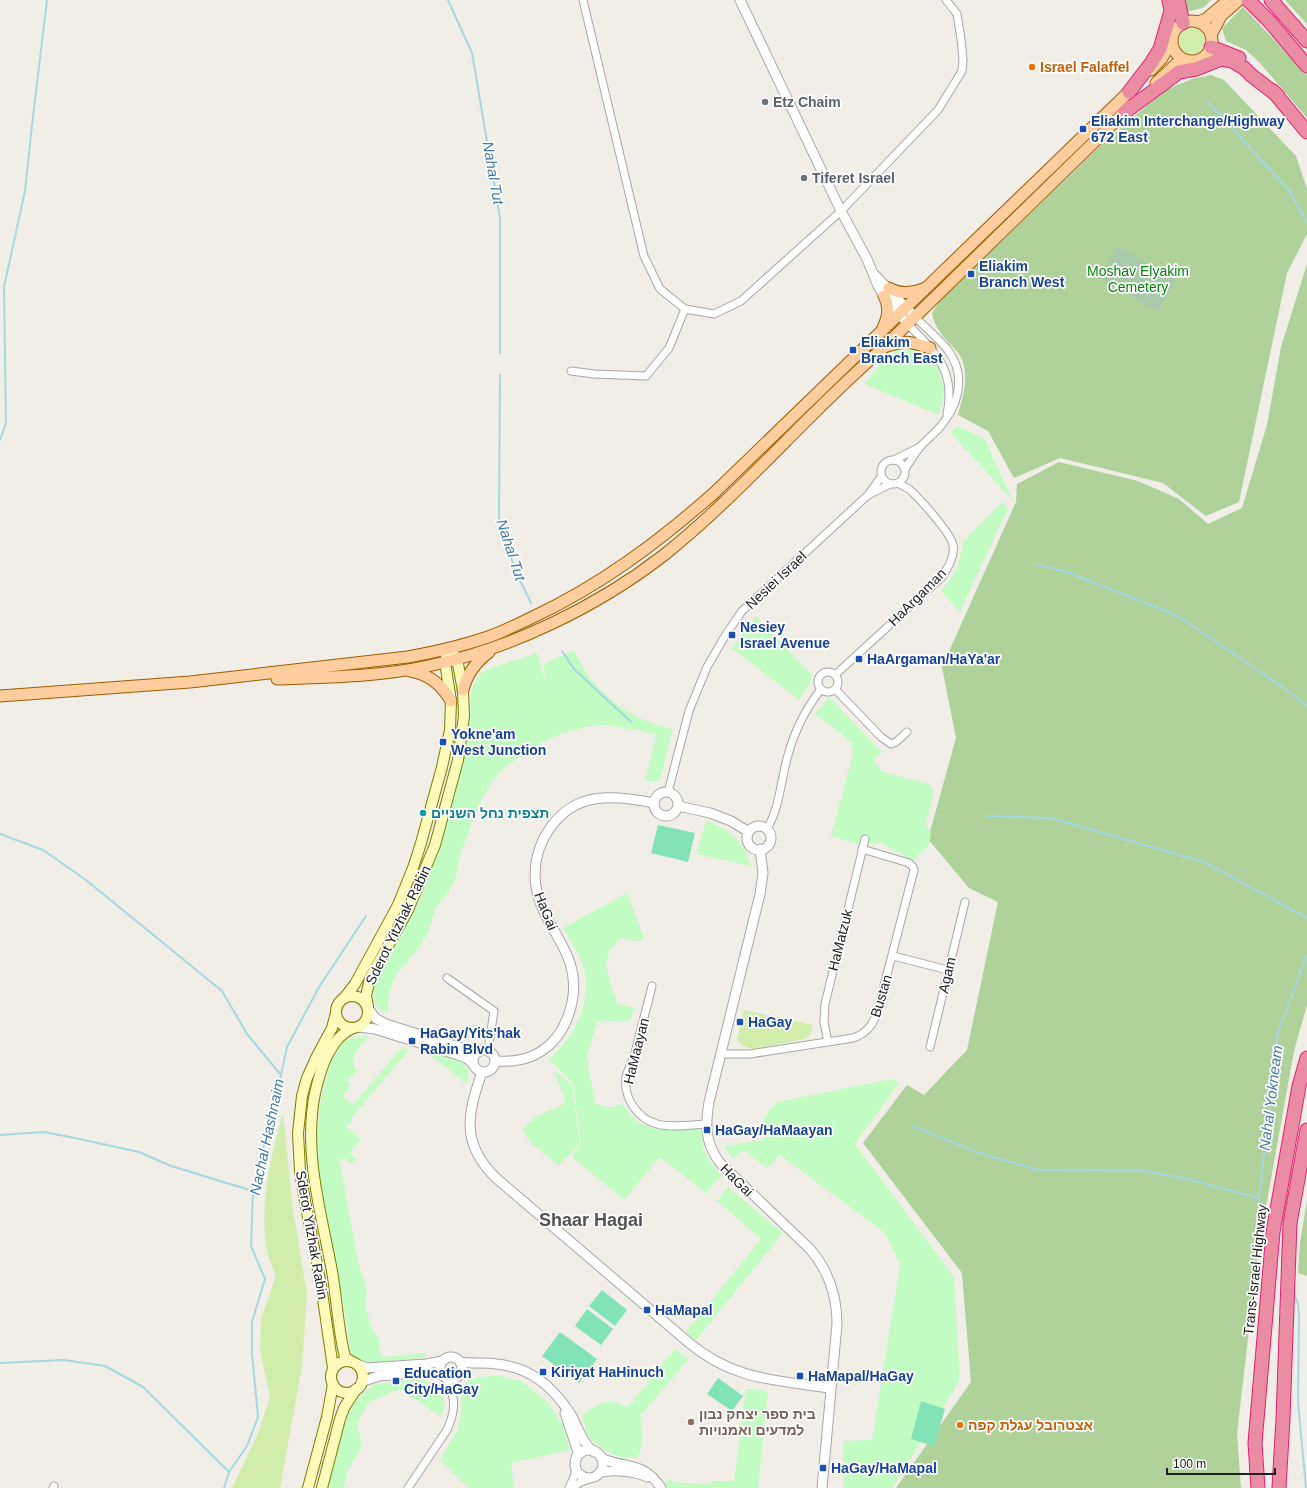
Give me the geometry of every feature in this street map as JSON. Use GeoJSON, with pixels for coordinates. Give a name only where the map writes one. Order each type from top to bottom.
{"type":"FeatureCollection","features":[{"type":"Feature","properties":{"kind":"highway"},"geometry":{"type":"LineString","coordinates":[[1129,92],[1160,49],[1171,12],[1169,0]]}},
{"type":"Feature","properties":{"kind":"highway"},"geometry":{"type":"LineString","coordinates":[[1178,0],[1183,23]]}},
{"type":"Feature","properties":{"kind":"highway"},"geometry":{"type":"LineString","coordinates":[[1248,0],[1270,22],[1307,66]]}},
{"type":"Feature","properties":{"kind":"highway"},"geometry":{"type":"LineString","coordinates":[[1271,0],[1307,41]]}},
{"type":"Feature","properties":{"kind":"highway"},"geometry":{"type":"LineString","coordinates":[[1211,41],[1241,58],[1278,96],[1307,132]]}},
{"type":"Feature","properties":{"kind":"highway"},"geometry":{"type":"LineString","coordinates":[[1125,112],[1179,72],[1196,69],[1221,60],[1232,61],[1244,68],[1278,96]]}},
{"type":"Feature","properties":{"kind":"highway","name":"Trans-Israel Highway"},"geometry":{"type":"LineString","coordinates":[[1258,1488],[1255,1443],[1273,1232],[1299,1086],[1307,1058]]}},
{"type":"Feature","properties":{"kind":"highway","name":"Trans-Israel Highway"},"geometry":{"type":"LineString","coordinates":[[1279,1488],[1290,1223],[1307,1130]]}},
{"type":"Feature","properties":{"kind":"main road"},"geometry":{"type":"LineString","coordinates":[[1172,41],[1173,47],[1180,58],[1192,61],[1198,60],[1206,54],[1218,15],[1228,0]]}},
{"type":"Feature","properties":{"kind":"main road"},"geometry":{"type":"LineString","coordinates":[[1198,22],[1218,15],[1240,0]]}},
{"type":"Feature","properties":{"kind":"main road"},"geometry":{"type":"LineString","coordinates":[[190,682],[408,657],[449,648],[489,637],[547,610],[585,590],[623,566],[654,543],[713,494],[1129,92],[1162,58],[1172,41],[1177,27],[1183,23],[1192,21],[1198,22],[1204,25],[1211,41]]}},
{"type":"Feature","properties":{"kind":"main road"},"geometry":{"type":"LineString","coordinates":[[0,696],[190,682],[354,676],[402,670],[445,662],[493,648],[528,634],[587,605],[630,580],[664,554],[736,491],[846,381],[884,347],[1125,112],[1176,64],[1186,60]]}},
{"type":"Feature","properties":{"kind":"main road"},"geometry":{"type":"LineString","coordinates":[[882,330],[888,311],[886,292],[910,293],[925,288]]}},
{"type":"Feature","properties":{"kind":"main road"},"geometry":{"type":"LineString","coordinates":[[884,347],[908,341],[930,348]]}},
{"type":"Feature","properties":{"kind":"main road","name":"Sderot Yitzhak Rabin"},"geometry":{"type":"LineString","coordinates":[[368,1007],[366,996],[370,978],[408,910],[426,870],[435,845],[454,776],[460,748],[464,716],[463,690],[457,659],[449,648]]}},
{"type":"Feature","properties":{"kind":"main road","name":"Sderot Yitzhak Rabin"},"geometry":{"type":"LineString","coordinates":[[344,998],[355,984],[406,889],[432,806],[450,730],[451,701],[445,662],[449,648]]}},
{"type":"Feature","properties":{"kind":"main road"},"geometry":{"type":"LineString","coordinates":[[463,690],[465,682],[474,666],[493,648]]}},
{"type":"Feature","properties":{"kind":"main road"},"geometry":{"type":"LineString","coordinates":[[402,670],[427,676],[441,686],[451,701]]}},
{"type":"Feature","properties":{"kind":"main road"},"geometry":{"type":"LineString","coordinates":[[355,996],[365,1001],[368,1007],[368,1017],[365,1022],[356,1028],[343,1025],[339,1021],[336,1013],[339,1002],[344,998],[355,996]]}},
{"type":"Feature","properties":{"kind":"main road","name":"Sderot Yitzhak Rabin"},"geometry":{"type":"LineString","coordinates":[[333,1368],[333,1358],[320,1279],[305,1202],[298,1133],[302,1096],[307,1078],[332,1028],[336,1013]]}},
{"type":"Feature","properties":{"kind":"main road","name":"Sderot Yitzhak Rabin"},"geometry":{"type":"LineString","coordinates":[[355,1363],[345,1357],[341,1340],[334,1283],[317,1199],[313,1169],[311,1133],[314,1098],[323,1064],[337,1038],[344,1032],[356,1028]]}},
{"type":"Feature","properties":{"kind":"main road"},"geometry":{"type":"LineString","coordinates":[[322,1488],[340,1419],[344,1408],[359,1386],[362,1374],[355,1363],[342,1362],[333,1368],[331,1378],[333,1384],[340,1391],[351,1392],[359,1386]]}},
{"type":"Feature","properties":{"kind":"main road"},"geometry":{"type":"LineString","coordinates":[[308,1488],[324,1431],[333,1384]]}},
{"type":"Feature","properties":{"kind":"street"},"geometry":{"type":"LineString","coordinates":[[583,0],[644,256],[660,289],[684,309],[714,314],[741,301],[842,211],[938,110],[962,71],[963,59],[962,39],[957,14],[946,0]]}},
{"type":"Feature","properties":{"kind":"street"},"geometry":{"type":"LineString","coordinates":[[740,0],[878,286],[886,292],[911,319],[947,349],[955,362],[958,370],[960,388],[954,407],[946,420],[920,447],[904,472],[894,484],[883,480],[881,477],[881,468],[883,464],[920,447]]}},
{"type":"Feature","properties":{"kind":"street"},"geometry":{"type":"LineString","coordinates":[[571,371],[594,374],[646,376],[669,348],[684,309]]}},
{"type":"Feature","properties":{"kind":"street"},"geometry":{"type":"LineString","coordinates":[[911,319],[943,366],[947,376],[949,397],[946,420]]}},
{"type":"Feature","properties":{"kind":"street"},"geometry":{"type":"LineString","coordinates":[[894,460],[901,463],[904,472]]}},
{"type":"Feature","properties":{"kind":"street","name":"HaArgaman"},"geometry":{"type":"LineString","coordinates":[[904,472],[908,489]]}},
{"type":"Feature","properties":{"kind":"street","name":"Nesiei Israel"},"geometry":{"type":"LineString","coordinates":[[668,792],[689,711],[707,667],[725,636],[742,612],[868,495],[881,477]]}},
{"type":"Feature","properties":{"kind":"street","name":"HaArgaman"},"geometry":{"type":"LineString","coordinates":[[835,675],[942,576],[948,568],[951,560],[953,545],[947,532],[908,489],[894,484]]}},
{"type":"Feature","properties":{"kind":"street","name":"Nesiei Israel"},"geometry":{"type":"LineString","coordinates":[[868,495],[894,484]]}},
{"type":"Feature","properties":{"kind":"street"},"geometry":{"type":"LineString","coordinates":[[829,672],[835,675],[838,683],[835,689],[830,692],[821,689],[818,681],[821,675],[829,672]]}},
{"type":"Feature","properties":{"kind":"street"},"geometry":{"type":"LineString","coordinates":[[767,829],[776,808],[794,734],[807,707],[821,689]]}},
{"type":"Feature","properties":{"kind":"street"},"geometry":{"type":"LineString","coordinates":[[835,689],[880,737],[891,744],[896,742],[907,732]]}},
{"type":"Feature","properties":{"kind":"street"},"geometry":{"type":"LineString","coordinates":[[668,792],[677,799],[678,806],[675,813],[667,817],[656,811],[654,803],[658,796],[668,792]]}},
{"type":"Feature","properties":{"kind":"street","name":"HaGai"},"geometry":{"type":"LineString","coordinates":[[496,1061],[504,1062],[525,1058],[539,1053],[558,1035],[564,1026],[571,1003],[574,983],[571,968],[564,950],[541,907],[536,886],[535,865],[540,846],[548,830],[560,816],[575,806],[592,800],[611,797],[631,798],[654,803]]}},
{"type":"Feature","properties":{"kind":"street"},"geometry":{"type":"LineString","coordinates":[[678,806],[710,813],[749,832]]}},
{"type":"Feature","properties":{"kind":"street"},"geometry":{"type":"LineString","coordinates":[[757,826],[767,829],[771,836],[771,840],[767,846],[760,849],[753,848],[748,842],[749,832],[757,826]]}},
{"type":"Feature","properties":{"kind":"street","name":"HaMatzuk"},"geometry":{"type":"LineString","coordinates":[[828,1042],[824,1022],[825,1004],[865,838]]}},
{"type":"Feature","properties":{"kind":"street","name":"HaGai"},"geometry":{"type":"LineString","coordinates":[[760,849],[763,873],[760,894],[709,1102],[706,1124],[708,1142],[720,1164],[810,1249],[826,1272],[834,1292],[837,1315],[822,1488]]}},
{"type":"Feature","properties":{"kind":"street","name":"Bustan"},"geometry":{"type":"LineString","coordinates":[[721,1054],[750,1054],[828,1042],[856,1037],[869,1029],[876,1018],[914,875],[914,868],[909,863],[862,849]]}},
{"type":"Feature","properties":{"kind":"street","name":"Agam"},"geometry":{"type":"LineString","coordinates":[[930,1047],[965,902]]}},
{"type":"Feature","properties":{"kind":"street"},"geometry":{"type":"LineString","coordinates":[[893,956],[948,970]]}},
{"type":"Feature","properties":{"kind":"street"},"geometry":{"type":"LineString","coordinates":[[447,978],[494,1011],[484,1050],[474,1057],[474,1065]]}},
{"type":"Feature","properties":{"kind":"street","name":"HaMaayan"},"geometry":{"type":"LineString","coordinates":[[652,986],[635,1054],[626,1079],[627,1096],[639,1113],[657,1124],[706,1124]]}},
{"type":"Feature","properties":{"kind":"street"},"geometry":{"type":"LineString","coordinates":[[356,1028],[377,1029],[458,1055],[468,1059],[477,1070],[482,1072],[487,1072],[492,1069],[496,1061],[494,1055],[484,1050],[462,1048],[384,1023],[374,1016],[368,1007]]}},
{"type":"Feature","properties":{"kind":"street"},"geometry":{"type":"LineString","coordinates":[[482,1072],[472,1104],[470,1126],[471,1137],[473,1148],[478,1158],[496,1178],[688,1342],[709,1358],[730,1369],[749,1376],[830,1388]]}},
{"type":"Feature","properties":{"kind":"street"},"geometry":{"type":"LineString","coordinates":[[355,1363],[367,1368],[426,1364],[454,1358],[460,1362],[488,1363],[521,1368],[534,1375],[558,1396],[570,1414],[585,1443],[597,1455],[602,1466],[595,1475],[587,1478],[580,1475],[576,1469]]}},
{"type":"Feature","properties":{"kind":"street"},"geometry":{"type":"LineString","coordinates":[[408,1488],[451,1420],[454,1401],[440,1367],[443,1361]]}},
{"type":"Feature","properties":{"kind":"street"},"geometry":{"type":"LineString","coordinates":[[460,1362],[462,1367],[461,1373]]}},
{"type":"Feature","properties":{"kind":"street"},"geometry":{"type":"LineString","coordinates":[[359,1386],[379,1376],[426,1372],[453,1379],[461,1373],[488,1363]]}},
{"type":"Feature","properties":{"kind":"street"},"geometry":{"type":"LineString","coordinates":[[563,1404],[578,1452],[576,1469],[570,1488]]}},
{"type":"Feature","properties":{"kind":"street"},"geometry":{"type":"LineString","coordinates":[[576,1459],[578,1455],[586,1451],[609,1462],[635,1466],[651,1475],[659,1484]]}},
{"type":"Feature","properties":{"kind":"street"},"geometry":{"type":"LineString","coordinates":[[570,1488],[606,1470],[644,1475],[659,1484]]}},
{"type":"Feature","properties":{"kind":"green space"},"geometry":{"type":"Polygon","coordinates":[[[1184,0],[1211,0],[1203,8],[1184,12],[1184,0]]]}},
{"type":"Feature","properties":{"kind":"green space"},"geometry":{"type":"Polygon","coordinates":[[[1285,0],[1307,0],[1307,24],[1285,0]]]}},
{"type":"Feature","properties":{"kind":"green space"},"geometry":{"type":"Polygon","coordinates":[[[1243,7],[1307,75],[1307,118],[1260,63],[1246,50],[1226,41],[1222,28],[1243,7]]]}},
{"type":"Feature","properties":{"kind":"green space"},"geometry":{"type":"Polygon","coordinates":[[[1192,28],[1201,32],[1205,41],[1201,50],[1192,54],[1183,50],[1179,41],[1183,32],[1192,28]]]}},
{"type":"Feature","properties":{"kind":"green space"},"geometry":{"type":"Polygon","coordinates":[[[1211,75],[1224,80],[1296,156],[1307,189],[1307,234],[1287,273],[1239,502],[1206,516],[1163,483],[1060,458],[1014,478],[988,431],[958,415],[965,384],[965,369],[963,361],[938,329],[932,313],[939,302],[1100,146],[1165,90],[1192,79],[1211,75]]]}},
{"type":"Feature","properties":{"kind":"green space","name":"Moshav Elyakim Cemetery"},"geometry":{"type":"Polygon","coordinates":[[[1118,247],[1176,280],[1158,311],[1100,277],[1118,247]]]}},
{"type":"Feature","properties":{"kind":"green space"},"geometry":{"type":"Polygon","coordinates":[[[1307,264],[1307,1005],[1294,1051],[1258,1251],[1237,1434],[1241,1488],[896,1488],[971,1382],[962,1273],[863,1143],[907,1085],[924,1095],[967,1050],[998,902],[969,888],[928,839],[956,738],[942,667],[1016,502],[1017,484],[1059,462],[1138,481],[1179,499],[1208,524],[1242,508],[1267,425],[1281,347],[1307,264]]]}},
{"type":"Feature","properties":{"kind":"green space"},"geometry":{"type":"Polygon","coordinates":[[[907,346],[926,351],[937,365],[943,383],[944,393],[939,415],[864,384],[889,356],[900,348],[907,346]]]}},
{"type":"Feature","properties":{"kind":"green space"},"geometry":{"type":"Polygon","coordinates":[[[957,426],[985,439],[1012,500],[951,433],[957,426]]]}},
{"type":"Feature","properties":{"kind":"green space"},"geometry":{"type":"Polygon","coordinates":[[[1003,501],[1008,509],[960,612],[941,591],[954,574],[959,563],[963,542],[1003,501]]]}},
{"type":"Feature","properties":{"kind":"green space"},"geometry":{"type":"Polygon","coordinates":[[[756,616],[812,675],[810,684],[799,700],[732,648],[756,616]]]}},
{"type":"Feature","properties":{"kind":"green space"},"geometry":{"type":"Polygon","coordinates":[[[574,650],[591,679],[617,704],[640,718],[673,729],[661,777],[658,782],[645,781],[656,735],[607,725],[586,727],[561,734],[541,743],[505,767],[490,785],[477,808],[459,859],[455,881],[436,908],[427,935],[419,948],[396,975],[389,995],[388,1011],[383,1012],[375,1004],[373,990],[374,986],[420,900],[465,750],[469,732],[471,694],[474,683],[481,673],[488,669],[537,653],[545,682],[544,664],[574,650]]]}},
{"type":"Feature","properties":{"kind":"green space"},"geometry":{"type":"Polygon","coordinates":[[[829,697],[882,752],[874,760],[883,772],[929,784],[934,793],[926,824],[931,834],[929,844],[913,861],[883,844],[873,843],[862,845],[831,836],[853,754],[851,744],[845,737],[815,714],[829,697]]]}},
{"type":"Feature","properties":{"kind":"green space"},"geometry":{"type":"Polygon","coordinates":[[[706,821],[715,824],[735,837],[748,857],[751,866],[696,854],[706,821]]]}},
{"type":"Feature","properties":{"kind":"green space"},"geometry":{"type":"Polygon","coordinates":[[[658,825],[695,833],[688,862],[651,853],[658,825]]]}},
{"type":"Feature","properties":{"kind":"green space"},"geometry":{"type":"Polygon","coordinates":[[[627,893],[643,935],[642,942],[621,938],[609,951],[606,966],[617,1004],[635,1008],[629,1021],[597,1022],[587,1057],[595,1103],[610,1108],[623,1104],[630,1115],[638,1122],[657,1129],[667,1130],[701,1128],[702,1143],[706,1154],[712,1165],[722,1176],[706,1193],[660,1157],[624,1200],[572,1157],[581,1143],[573,1084],[549,1059],[558,1051],[573,1031],[582,1009],[586,985],[584,967],[563,928],[627,893]]]}},
{"type":"Feature","properties":{"kind":"green space"},"geometry":{"type":"Polygon","coordinates":[[[744,1010],[813,1025],[811,1032],[804,1039],[755,1049],[750,1048],[737,1040],[744,1010]]]}},
{"type":"Feature","properties":{"kind":"green space"},"geometry":{"type":"Polygon","coordinates":[[[369,1036],[354,1057],[354,1066],[357,1071],[347,1082],[351,1085],[343,1097],[353,1105],[402,1047],[409,1050],[352,1117],[353,1119],[346,1127],[361,1139],[350,1153],[356,1160],[354,1164],[339,1158],[359,1266],[367,1292],[366,1306],[372,1327],[379,1339],[379,1349],[382,1355],[385,1357],[425,1353],[426,1357],[367,1364],[357,1361],[351,1353],[345,1312],[315,1159],[320,1105],[332,1060],[341,1045],[348,1039],[369,1036]]]}},
{"type":"Feature","properties":{"kind":"green space"},"geometry":{"type":"Polygon","coordinates":[[[429,1054],[452,1057],[463,1063],[467,1068],[467,1084],[429,1054]]]}},
{"type":"Feature","properties":{"kind":"green space"},"geometry":{"type":"Polygon","coordinates":[[[554,1070],[572,1085],[580,1143],[559,1166],[530,1142],[523,1129],[533,1118],[566,1103],[554,1070]]]}},
{"type":"Feature","properties":{"kind":"green space"},"geometry":{"type":"Polygon","coordinates":[[[892,1079],[899,1083],[855,1144],[954,1277],[960,1380],[892,1488],[843,1488],[843,1441],[872,1440],[900,1265],[885,1233],[780,1155],[767,1168],[744,1150],[733,1159],[724,1146],[764,1140],[764,1119],[768,1111],[777,1102],[892,1079]]]}},
{"type":"Feature","properties":{"kind":"green space"},"geometry":{"type":"Polygon","coordinates":[[[283,1113],[293,1211],[307,1293],[302,1366],[280,1488],[232,1488],[257,1436],[270,1397],[260,1350],[261,1319],[276,1276],[269,1260],[264,1216],[265,1198],[274,1146],[283,1113]]]}},
{"type":"Feature","properties":{"kind":"green space"},"geometry":{"type":"Polygon","coordinates":[[[728,1187],[783,1233],[696,1340],[686,1332],[761,1239],[717,1201],[728,1187]]]}},
{"type":"Feature","properties":{"kind":"green space"},"geometry":{"type":"Polygon","coordinates":[[[1307,1201],[1307,1276],[1298,1273],[1300,1242],[1307,1201]]]}},
{"type":"Feature","properties":{"kind":"green space"},"geometry":{"type":"Polygon","coordinates":[[[602,1290],[627,1310],[615,1326],[589,1306],[602,1290]]]}},
{"type":"Feature","properties":{"kind":"green space"},"geometry":{"type":"Polygon","coordinates":[[[587,1309],[613,1329],[601,1345],[575,1326],[587,1309]]]}},
{"type":"Feature","properties":{"kind":"green space"},"geometry":{"type":"Polygon","coordinates":[[[560,1332],[597,1359],[579,1383],[542,1356],[560,1332]]]}},
{"type":"Feature","properties":{"kind":"green space"},"geometry":{"type":"Polygon","coordinates":[[[675,1349],[689,1359],[640,1416],[642,1443],[640,1453],[637,1458],[621,1457],[609,1453],[595,1443],[588,1436],[582,1416],[593,1407],[604,1402],[615,1402],[628,1407],[675,1349]]]}},
{"type":"Feature","properties":{"kind":"green space"},"geometry":{"type":"Polygon","coordinates":[[[494,1375],[521,1381],[547,1401],[563,1425],[570,1450],[511,1463],[514,1488],[469,1488],[440,1460],[457,1431],[461,1415],[461,1388],[470,1379],[494,1375]]]}},
{"type":"Feature","properties":{"kind":"green space"},"geometry":{"type":"Polygon","coordinates":[[[718,1378],[743,1396],[732,1411],[707,1394],[718,1378]]]}},
{"type":"Feature","properties":{"kind":"green space"},"geometry":{"type":"Polygon","coordinates":[[[419,1379],[431,1384],[443,1398],[445,1404],[441,1417],[400,1389],[369,1402],[357,1423],[362,1447],[348,1470],[344,1488],[328,1488],[339,1442],[351,1407],[364,1392],[375,1384],[419,1379]]]}},
{"type":"Feature","properties":{"kind":"green space"},"geometry":{"type":"Polygon","coordinates":[[[746,1389],[768,1391],[758,1488],[667,1488],[665,1483],[670,1479],[673,1482],[709,1484],[713,1481],[734,1481],[746,1389]]]}},
{"type":"Feature","properties":{"kind":"green space"},"geometry":{"type":"Polygon","coordinates":[[[921,1401],[945,1409],[934,1446],[911,1439],[921,1401]]]}},
{"type":"Feature","properties":{"kind":"waterway"},"geometry":{"type":"LineString","coordinates":[[0,440],[6,423],[4,287],[25,191],[47,0]]}},
{"type":"Feature","properties":{"kind":"waterway","name":"Nahal Tut"},"geometry":{"type":"LineString","coordinates":[[448,0],[472,53],[500,218],[500,353]]}},
{"type":"Feature","properties":{"kind":"waterway","name":"Nahal Yokneam"},"geometry":{"type":"LineString","coordinates":[[1207,101],[1289,190],[1307,223]]}},
{"type":"Feature","properties":{"kind":"waterway","name":"Nahal Tut"},"geometry":{"type":"LineString","coordinates":[[500,375],[499,518],[515,570],[531,603]]}},
{"type":"Feature","properties":{"kind":"waterway"},"geometry":{"type":"LineString","coordinates":[[1036,564],[1067,572],[1178,616],[1280,685],[1307,706]]}},
{"type":"Feature","properties":{"kind":"waterway","name":"Nahal Tut"},"geometry":{"type":"LineString","coordinates":[[562,651],[574,669],[631,722]]}},
{"type":"Feature","properties":{"kind":"waterway"},"geometry":{"type":"LineString","coordinates":[[986,816],[1051,818],[1204,862],[1307,918]]}},
{"type":"Feature","properties":{"kind":"waterway"},"geometry":{"type":"LineString","coordinates":[[0,834],[43,850],[86,880],[222,991],[247,1034],[281,1075]]}},
{"type":"Feature","properties":{"kind":"waterway","name":"Nachal Hashnaim"},"geometry":{"type":"LineString","coordinates":[[224,1488],[229,1472],[247,1446],[258,1417],[252,1353],[252,1322],[265,1279],[251,1246],[253,1191],[287,1047],[319,987],[366,916]]}},
{"type":"Feature","properties":{"kind":"waterway","name":"Nahal Yokneam"},"geometry":{"type":"LineString","coordinates":[[1267,1239],[1260,1216],[1259,1198],[1278,1032],[1307,955]]}},
{"type":"Feature","properties":{"kind":"waterway"},"geometry":{"type":"LineString","coordinates":[[913,1126],[976,1152],[1038,1170],[1145,1171],[1187,1179],[1259,1198]]}},
{"type":"Feature","properties":{"kind":"waterway"},"geometry":{"type":"LineString","coordinates":[[0,1135],[44,1132],[139,1152],[171,1166],[253,1191]]}},
{"type":"Feature","properties":{"kind":"waterway","name":"Nahal Yokneam"},"geometry":{"type":"LineString","coordinates":[[1295,1296],[1299,1314],[1298,1402],[1306,1488]]}},
{"type":"Feature","properties":{"kind":"waterway"},"geometry":{"type":"LineString","coordinates":[[0,1363],[64,1360],[105,1366],[143,1387],[228,1471]]}},
{"type":"Feature","properties":{"kind":"place","name":"Israel Falaffel"},"geometry":{"type":"Point","coordinates":[1032,67]}},
{"type":"Feature","properties":{"kind":"place","name":"Etz Chaim"},"geometry":{"type":"Point","coordinates":[765,102]}},
{"type":"Feature","properties":{"kind":"place","name":"Eliakim Interchange/Highway 672 East"},"geometry":{"type":"Point","coordinates":[1083,129]}},
{"type":"Feature","properties":{"kind":"place","name":"Tiferet Israel"},"geometry":{"type":"Point","coordinates":[804,178]}},
{"type":"Feature","properties":{"kind":"place","name":"Eliakim Branch West"},"geometry":{"type":"Point","coordinates":[971,274]}},
{"type":"Feature","properties":{"kind":"place","name":"Eliakim Branch East"},"geometry":{"type":"Point","coordinates":[853,350]}},
{"type":"Feature","properties":{"kind":"place","name":"Nesiey Israel Avenue"},"geometry":{"type":"Point","coordinates":[732,635]}},
{"type":"Feature","properties":{"kind":"place","name":"HaArgaman/HaYa'ar"},"geometry":{"type":"Point","coordinates":[859,659]}},
{"type":"Feature","properties":{"kind":"place","name":"Yokne'am West Junction"},"geometry":{"type":"Point","coordinates":[443,742]}},
{"type":"Feature","properties":{"kind":"place","name":"תצפית נחל השניים"},"geometry":{"type":"Point","coordinates":[423,813]}},
{"type":"Feature","properties":{"kind":"place","name":"HaGay"},"geometry":{"type":"Point","coordinates":[740,1022]}},
{"type":"Feature","properties":{"kind":"place","name":"HaGay/Yits'hak Rabin Blvd"},"geometry":{"type":"Point","coordinates":[412,1041]}},
{"type":"Feature","properties":{"kind":"place","name":"HaGay/HaMaayan"},"geometry":{"type":"Point","coordinates":[707,1130]}},
{"type":"Feature","properties":{"kind":"place","name":"HaMapal"},"geometry":{"type":"Point","coordinates":[647,1310]}},
{"type":"Feature","properties":{"kind":"place","name":"Kiriyat HaHinuch"},"geometry":{"type":"Point","coordinates":[543,1372]}},
{"type":"Feature","properties":{"kind":"place","name":"HaMapal/HaGay"},"geometry":{"type":"Point","coordinates":[800,1376]}},
{"type":"Feature","properties":{"kind":"place","name":"Education City/HaGay"},"geometry":{"type":"Point","coordinates":[396,1381]}},
{"type":"Feature","properties":{"kind":"place","name":"בית ספר יצחק נבון למדעים ואמנויות"},"geometry":{"type":"Point","coordinates":[691,1422]}},
{"type":"Feature","properties":{"kind":"place","name":"אצטרובל עגלת קפה"},"geometry":{"type":"Point","coordinates":[960,1425]}},
{"type":"Feature","properties":{"kind":"place","name":"HaGay/HaMapal"},"geometry":{"type":"Point","coordinates":[823,1468]}},
{"type":"Feature","properties":{"kind":"district","name":"Shaar Hagai"},"geometry":{"type":"Point","coordinates":[591,1220]}}]}
